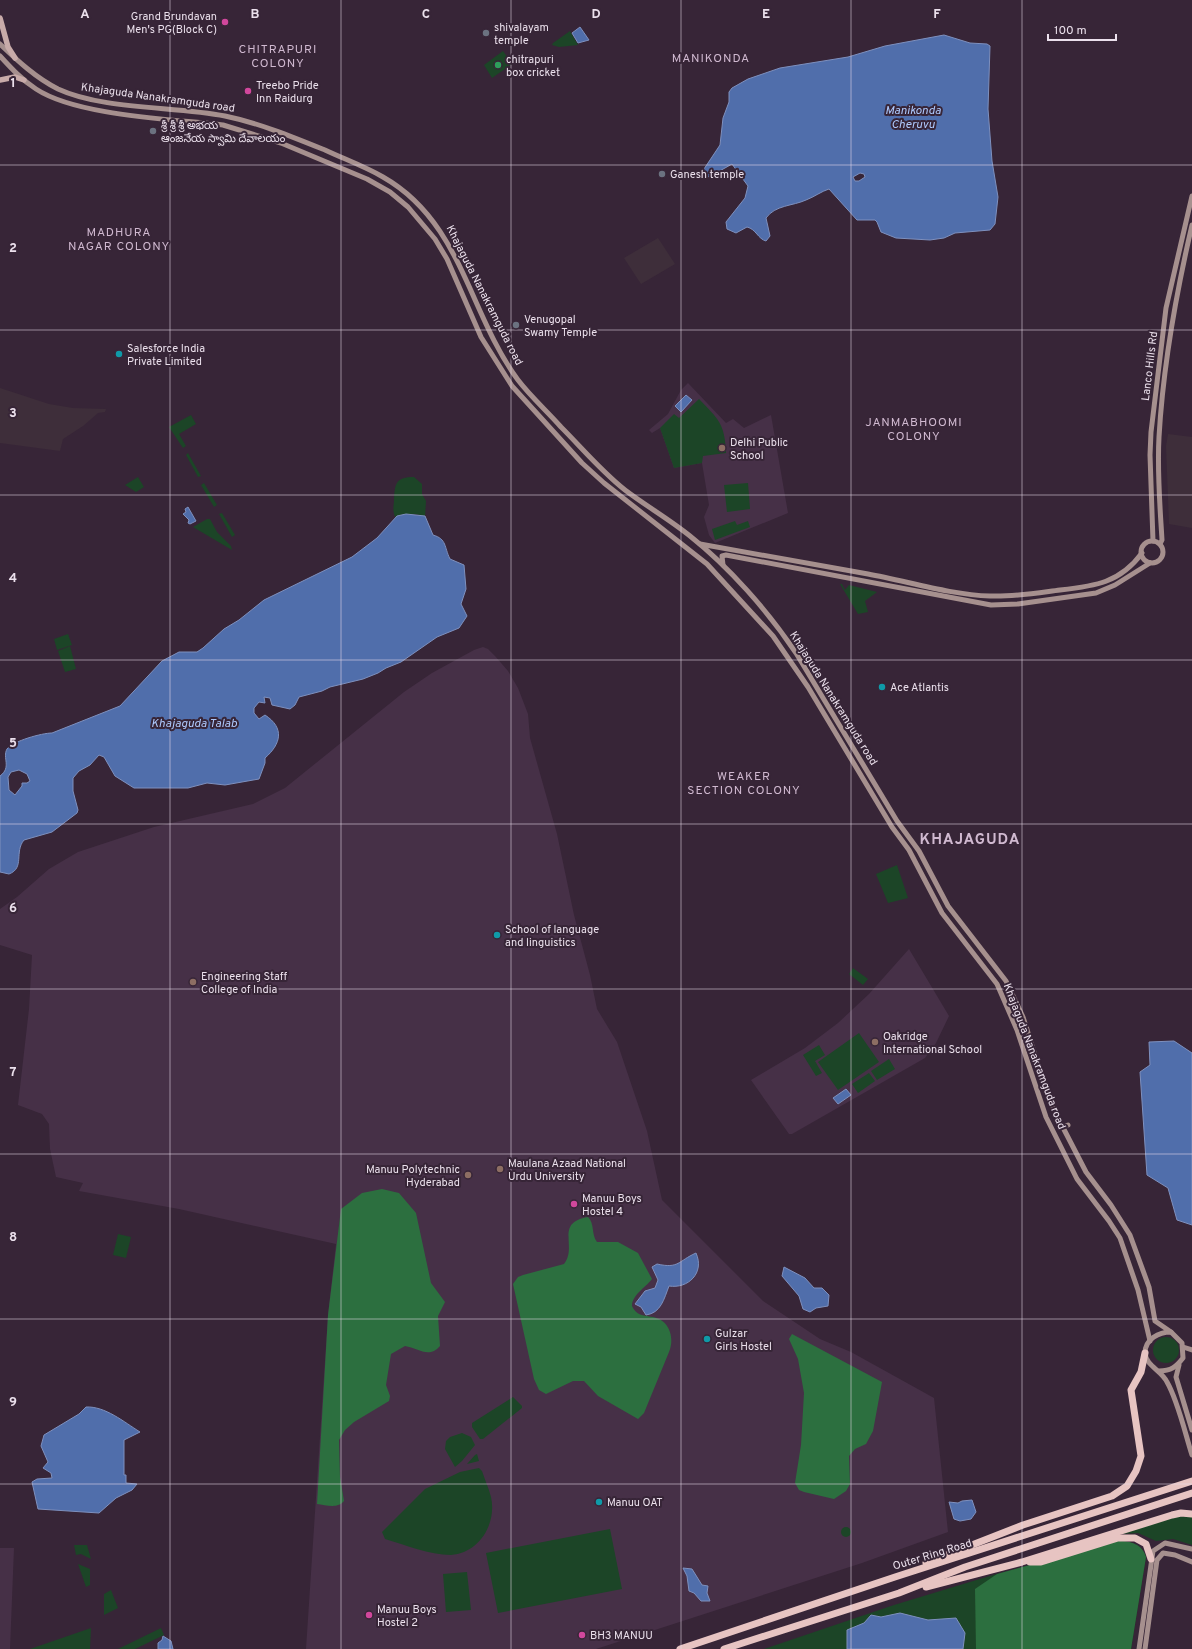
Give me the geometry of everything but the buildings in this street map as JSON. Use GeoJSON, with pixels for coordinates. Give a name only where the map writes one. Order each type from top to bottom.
{"type":"FeatureCollection","features":[{"type":"Feature","properties":{"kind":"highway"},"geometry":{"type":"LineString","coordinates":[[895,1577],[960,1548],[1023,1525],[1112,1496],[1127,1486],[1136,1471],[1141,1456],[1137,1420],[1131,1396],[1133,1384],[1141,1372],[1145,1353]]}},
{"type":"Feature","properties":{"kind":"highway","name":"Outer Ring Road"},"geometry":{"type":"LineString","coordinates":[[680,1649],[895,1577],[1192,1481]]}},
{"type":"Feature","properties":{"kind":"highway","name":"Outer Ring Road"},"geometry":{"type":"LineString","coordinates":[[724,1649],[899,1593],[966,1567],[1192,1492]]}},
{"type":"Feature","properties":{"kind":"highway"},"geometry":{"type":"LineString","coordinates":[[899,1593],[1022,1562],[1158,1519],[1181,1513],[1192,1514]]}},
{"type":"Feature","properties":{"kind":"highway"},"geometry":{"type":"LineString","coordinates":[[1022,1562],[1041,1562],[1118,1538],[1130,1537],[1146,1544],[1151,1559]]}},
{"type":"Feature","properties":{"kind":"main road"},"geometry":{"type":"LineString","coordinates":[[0,18],[8,46],[15,58]]}},
{"type":"Feature","properties":{"kind":"main road","name":"Khajaguda Nanakramguda road"},"geometry":{"type":"LineString","coordinates":[[0,44],[35,75],[61,90],[109,102],[193,111],[242,120],[298,139],[364,167],[404,191],[414,200],[443,234],[483,318],[517,378],[589,457],[625,489],[700,544],[724,567],[780,629],[897,821],[919,851],[948,906],[1006,981],[1023,1017],[1049,1099],[1062,1127],[1086,1172],[1111,1205],[1130,1235],[1149,1287],[1155,1321],[1170,1332]]}},
{"type":"Feature","properties":{"kind":"main road"},"geometry":{"type":"LineString","coordinates":[[0,56],[5,49]]}},
{"type":"Feature","properties":{"kind":"main road","name":"Khajaguda Nanakramguda road"},"geometry":{"type":"LineString","coordinates":[[0,56],[24,80],[37,90],[59,99],[96,110],[223,125],[305,153],[367,179],[390,192],[408,207],[435,239],[447,259],[481,337],[512,386],[582,463],[604,483],[707,564],[773,636],[808,687],[884,814],[909,850],[942,913],[997,984],[1017,1030],[1046,1117],[1077,1179],[1109,1220],[1122,1244],[1138,1290],[1150,1341]]}},
{"type":"Feature","properties":{"kind":"main road"},"geometry":{"type":"LineString","coordinates":[[0,80],[15,77],[24,80]]}},
{"type":"Feature","properties":{"kind":"main road","name":"Lanco Hills Rd"},"geometry":{"type":"LineString","coordinates":[[1153,541],[1148,438],[1162,337],[1163,319],[1192,196]]}},
{"type":"Feature","properties":{"kind":"main road","name":"Lanco Hills Rd"},"geometry":{"type":"LineString","coordinates":[[1160,544],[1162,540],[1159,439],[1164,407],[1170,339],[1190,246],[1192,225]]}},
{"type":"Feature","properties":{"kind":"main road"},"geometry":{"type":"LineString","coordinates":[[1162,337],[1170,339]]}},
{"type":"Feature","properties":{"kind":"main road"},"geometry":{"type":"LineString","coordinates":[[582,463],[589,457]]}},
{"type":"Feature","properties":{"kind":"main road"},"geometry":{"type":"LineString","coordinates":[[700,544],[906,581],[961,593],[989,596],[1013,596],[1096,586],[1112,580],[1133,565],[1142,553],[1146,543],[1153,541],[1160,544],[1163,551],[1162,558],[1157,562],[1150,563],[1115,585],[1086,595],[1018,604],[991,605],[726,555],[722,556],[724,567]]}},
{"type":"Feature","properties":{"kind":"main road"},"geometry":{"type":"LineString","coordinates":[[1142,553],[1145,560],[1150,563]]}},
{"type":"Feature","properties":{"kind":"main road"},"geometry":{"type":"LineString","coordinates":[[960,599],[961,593]]}},
{"type":"Feature","properties":{"kind":"main road"},"geometry":{"type":"LineString","coordinates":[[1062,1127],[1068,1124]]}},
{"type":"Feature","properties":{"kind":"main road"},"geometry":{"type":"LineString","coordinates":[[1160,1332],[1170,1332],[1180,1339],[1184,1347],[1183,1358],[1175,1368],[1167,1371],[1152,1367],[1145,1353],[1150,1341],[1160,1332]]}},
{"type":"Feature","properties":{"kind":"main road"},"geometry":{"type":"LineString","coordinates":[[1184,1347],[1192,1350]]}},
{"type":"Feature","properties":{"kind":"main road"},"geometry":{"type":"LineString","coordinates":[[1180,1362],[1176,1378],[1192,1430]]}},
{"type":"Feature","properties":{"kind":"main road"},"geometry":{"type":"LineString","coordinates":[[1160,1370],[1170,1389],[1192,1455]]}},
{"type":"Feature","properties":{"kind":"main road"},"geometry":{"type":"LineString","coordinates":[[1139,1649],[1151,1559],[1154,1550],[1165,1543],[1192,1549]]}},
{"type":"Feature","properties":{"kind":"main road"},"geometry":{"type":"LineString","coordinates":[[1145,1649],[1157,1560],[1160,1556],[1168,1553],[1192,1562]]}},
{"type":"Feature","properties":{"kind":"shaded area"},"geometry":{"type":"Polygon","coordinates":[[[658,238],[675,264],[641,284],[624,258],[658,238]]]}},
{"type":"Feature","properties":{"kind":"shaded area","name":"Delhi Public School"},"geometry":{"type":"Polygon","coordinates":[[[688,383],[726,423],[733,419],[744,428],[771,415],[788,513],[715,543],[709,535],[704,517],[709,505],[702,463],[674,468],[660,428],[652,433],[649,430],[668,414],[681,390],[688,383]]]}},
{"type":"Feature","properties":{"kind":"shaded area"},"geometry":{"type":"Polygon","coordinates":[[[0,388],[49,404],[73,408],[106,409],[105,412],[98,413],[83,426],[63,439],[60,451],[0,443],[0,388]]]}},
{"type":"Feature","properties":{"kind":"shaded area"},"geometry":{"type":"Polygon","coordinates":[[[1168,434],[1192,437],[1192,528],[1169,524],[1166,446],[1168,434]]]}},
{"type":"Feature","properties":{"kind":"shaded area","name":"Maulana Azaad National Urdu University"},"geometry":{"type":"Polygon","coordinates":[[[483,647],[488,649],[508,671],[518,688],[528,714],[530,738],[557,834],[574,915],[590,975],[597,1009],[617,1042],[647,1131],[662,1200],[763,1301],[820,1339],[851,1352],[934,1398],[948,1532],[862,1563],[596,1649],[306,1649],[328,1315],[336,1244],[179,1209],[79,1191],[83,1183],[56,1177],[50,1149],[49,1124],[42,1114],[18,1105],[29,1009],[32,955],[0,945],[0,909],[17,897],[49,869],[78,852],[154,827],[253,804],[285,788],[404,692],[432,673],[474,650],[483,647]]]}},
{"type":"Feature","properties":{"kind":"shaded area","name":"Oakridge International School"},"geometry":{"type":"Polygon","coordinates":[[[909,949],[949,1016],[936,1043],[925,1058],[792,1134],[789,1134],[751,1080],[805,1048],[838,1023],[869,994],[909,949]]]}},
{"type":"Feature","properties":{"kind":"shaded area"},"geometry":{"type":"Polygon","coordinates":[[[0,1548],[14,1548],[10,1649],[0,1649],[0,1548]]]}},
{"type":"Feature","properties":{"kind":"green space"},"geometry":{"type":"Polygon","coordinates":[[[570,31],[578,45],[559,47],[552,45],[553,43],[570,31]]]}},
{"type":"Feature","properties":{"kind":"green space","name":"chitrapuri box cricket"},"geometry":{"type":"Polygon","coordinates":[[[503,51],[512,64],[492,78],[484,65],[503,51]]]}},
{"type":"Feature","properties":{"kind":"green space"},"geometry":{"type":"Polygon","coordinates":[[[699,399],[716,417],[722,428],[726,453],[703,456],[702,463],[674,468],[660,428],[674,414],[679,418],[699,399]]]}},
{"type":"Feature","properties":{"kind":"green space"},"geometry":{"type":"Polygon","coordinates":[[[191,415],[196,424],[179,434],[186,446],[183,448],[169,427],[191,415]]]}},
{"type":"Feature","properties":{"kind":"green space"},"geometry":{"type":"Polygon","coordinates":[[[188,453],[201,476],[198,477],[186,455],[188,453]]]}},
{"type":"Feature","properties":{"kind":"green space"},"geometry":{"type":"Polygon","coordinates":[[[138,477],[144,487],[136,492],[125,485],[138,477]]]}},
{"type":"Feature","properties":{"kind":"green space"},"geometry":{"type":"Polygon","coordinates":[[[414,477],[422,484],[422,494],[426,501],[425,517],[410,514],[395,517],[393,508],[396,485],[403,478],[414,477]]]}},
{"type":"Feature","properties":{"kind":"green space"},"geometry":{"type":"Polygon","coordinates":[[[204,483],[217,505],[214,507],[201,485],[204,483]]]}},
{"type":"Feature","properties":{"kind":"green space"},"geometry":{"type":"Polygon","coordinates":[[[748,483],[750,509],[727,512],[724,485],[748,483]]]}},
{"type":"Feature","properties":{"kind":"green space"},"geometry":{"type":"Polygon","coordinates":[[[222,513],[235,535],[232,537],[219,514],[222,513]]]}},
{"type":"Feature","properties":{"kind":"green space"},"geometry":{"type":"Polygon","coordinates":[[[207,519],[210,519],[217,532],[231,546],[232,550],[193,527],[207,519]]]}},
{"type":"Feature","properties":{"kind":"green space"},"geometry":{"type":"Polygon","coordinates":[[[735,521],[737,525],[748,521],[750,527],[715,540],[712,529],[735,521]]]}},
{"type":"Feature","properties":{"kind":"green space"},"geometry":{"type":"Polygon","coordinates":[[[840,584],[842,584],[845,590],[849,585],[877,592],[865,601],[868,612],[858,614],[840,584]]]}},
{"type":"Feature","properties":{"kind":"green space"},"geometry":{"type":"Polygon","coordinates":[[[68,634],[72,645],[57,650],[54,639],[68,634]]]}},
{"type":"Feature","properties":{"kind":"green space"},"geometry":{"type":"Polygon","coordinates":[[[70,646],[76,669],[65,672],[58,651],[70,646]]]}},
{"type":"Feature","properties":{"kind":"green space"},"geometry":{"type":"Polygon","coordinates":[[[897,865],[908,898],[888,903],[876,874],[897,865]]]}},
{"type":"Feature","properties":{"kind":"green space"},"geometry":{"type":"Polygon","coordinates":[[[853,968],[868,979],[863,985],[849,974],[853,968]]]}},
{"type":"Feature","properties":{"kind":"green space"},"geometry":{"type":"Polygon","coordinates":[[[859,1033],[879,1062],[838,1090],[818,1062],[859,1033]]]}},
{"type":"Feature","properties":{"kind":"green space"},"geometry":{"type":"Polygon","coordinates":[[[819,1045],[825,1055],[815,1061],[822,1073],[816,1076],[803,1055],[819,1045]]]}},
{"type":"Feature","properties":{"kind":"green space"},"geometry":{"type":"Polygon","coordinates":[[[889,1059],[895,1069],[877,1080],[871,1071],[889,1059]]]}},
{"type":"Feature","properties":{"kind":"green space"},"geometry":{"type":"Polygon","coordinates":[[[869,1073],[875,1081],[858,1093],[852,1084],[869,1073]]]}},
{"type":"Feature","properties":{"kind":"green space"},"geometry":{"type":"Polygon","coordinates":[[[382,1189],[399,1193],[416,1213],[431,1283],[445,1302],[438,1316],[440,1346],[432,1352],[423,1352],[405,1346],[391,1354],[386,1385],[390,1396],[389,1401],[354,1422],[345,1430],[339,1440],[340,1477],[344,1501],[335,1506],[317,1504],[328,1315],[341,1209],[362,1193],[382,1189]]]}},
{"type":"Feature","properties":{"kind":"green space"},"geometry":{"type":"Polygon","coordinates":[[[588,1217],[592,1223],[594,1236],[597,1242],[618,1242],[638,1253],[652,1279],[636,1295],[632,1306],[640,1315],[659,1319],[666,1325],[670,1333],[671,1343],[669,1352],[644,1413],[638,1419],[598,1396],[584,1381],[573,1381],[546,1394],[539,1390],[534,1379],[513,1284],[518,1277],[523,1275],[564,1264],[568,1257],[568,1236],[572,1224],[578,1220],[588,1217]]]}},
{"type":"Feature","properties":{"kind":"green space"},"geometry":{"type":"Polygon","coordinates":[[[118,1234],[131,1237],[126,1258],[113,1255],[118,1234]]]}},
{"type":"Feature","properties":{"kind":"green space"},"geometry":{"type":"Polygon","coordinates":[[[792,1334],[882,1382],[873,1431],[866,1444],[855,1449],[849,1456],[850,1484],[846,1491],[834,1499],[799,1490],[795,1483],[801,1445],[804,1393],[798,1359],[789,1339],[792,1334]]]}},
{"type":"Feature","properties":{"kind":"green space"},"geometry":{"type":"Polygon","coordinates":[[[1166,1337],[1175,1341],[1179,1350],[1175,1359],[1166,1363],[1157,1359],[1153,1350],[1157,1341],[1166,1337]]]}},
{"type":"Feature","properties":{"kind":"green space"},"geometry":{"type":"Polygon","coordinates":[[[513,1397],[522,1406],[522,1408],[483,1439],[480,1439],[472,1427],[472,1423],[513,1397]]]}},
{"type":"Feature","properties":{"kind":"green space"},"geometry":{"type":"Polygon","coordinates":[[[462,1433],[471,1437],[475,1445],[455,1467],[445,1449],[446,1441],[450,1437],[462,1433]]]}},
{"type":"Feature","properties":{"kind":"green space"},"geometry":{"type":"Polygon","coordinates":[[[477,1454],[479,1461],[467,1464],[475,1455],[477,1454]]]}},
{"type":"Feature","properties":{"kind":"green space"},"geometry":{"type":"Polygon","coordinates":[[[479,1468],[482,1471],[491,1497],[492,1507],[488,1527],[478,1543],[461,1553],[443,1555],[426,1552],[385,1539],[382,1532],[425,1489],[460,1472],[479,1468]]]}},
{"type":"Feature","properties":{"kind":"green space"},"geometry":{"type":"Polygon","coordinates":[[[1176,1516],[1192,1517],[1192,1545],[1173,1539],[1156,1541],[1138,1533],[1121,1534],[1176,1516]]]}},
{"type":"Feature","properties":{"kind":"green space"},"geometry":{"type":"Polygon","coordinates":[[[844,1527],[848,1527],[850,1528],[850,1536],[844,1537],[841,1534],[841,1530],[844,1527]]]}},
{"type":"Feature","properties":{"kind":"green space"},"geometry":{"type":"Polygon","coordinates":[[[610,1529],[622,1589],[498,1613],[486,1553],[610,1529]]]}},
{"type":"Feature","properties":{"kind":"green space"},"geometry":{"type":"Polygon","coordinates":[[[1118,1541],[1135,1544],[1144,1552],[1146,1557],[1131,1649],[764,1649],[894,1605],[993,1575],[1118,1541]]]}},
{"type":"Feature","properties":{"kind":"green space"},"geometry":{"type":"Polygon","coordinates":[[[1118,1541],[1132,1543],[1139,1546],[1146,1557],[1131,1649],[976,1649],[975,1589],[997,1574],[1118,1541]]]}},
{"type":"Feature","properties":{"kind":"green space"},"geometry":{"type":"Polygon","coordinates":[[[74,1545],[87,1545],[91,1559],[81,1554],[76,1555],[74,1545]]]}},
{"type":"Feature","properties":{"kind":"green space"},"geometry":{"type":"Polygon","coordinates":[[[78,1564],[90,1569],[90,1585],[86,1587],[78,1564]]]}},
{"type":"Feature","properties":{"kind":"green space"},"geometry":{"type":"Polygon","coordinates":[[[467,1572],[471,1610],[446,1612],[443,1574],[467,1572]]]}},
{"type":"Feature","properties":{"kind":"green space"},"geometry":{"type":"Polygon","coordinates":[[[111,1590],[118,1608],[104,1615],[104,1594],[111,1590]]]}},
{"type":"Feature","properties":{"kind":"green space"},"geometry":{"type":"Polygon","coordinates":[[[91,1628],[90,1649],[30,1649],[91,1628]]]}},
{"type":"Feature","properties":{"kind":"green space"},"geometry":{"type":"Polygon","coordinates":[[[161,1628],[164,1635],[135,1649],[118,1649],[161,1628]]]}},
{"type":"Feature","properties":{"kind":"water"},"geometry":{"type":"Polygon","coordinates":[[[580,27],[589,40],[578,43],[572,33],[580,27]]]}},
{"type":"Feature","properties":{"kind":"water","name":"Manikonda Cheruvu"},"geometry":{"type":"Polygon","coordinates":[[[944,35],[970,43],[987,44],[990,46],[988,109],[992,161],[998,197],[995,224],[990,230],[955,233],[944,238],[930,240],[896,238],[881,232],[875,220],[857,220],[829,189],[809,199],[779,208],[770,214],[766,218],[770,236],[766,241],[747,227],[736,233],[727,229],[726,222],[745,198],[748,186],[732,164],[709,177],[702,172],[720,145],[723,118],[729,102],[729,92],[732,88],[748,79],[780,68],[848,57],[885,46],[944,35]],[[860,173],[853,177],[855,181],[859,181],[865,177],[864,174],[860,173]]]}},
{"type":"Feature","properties":{"kind":"water"},"geometry":{"type":"Polygon","coordinates":[[[686,395],[692,400],[681,412],[675,406],[686,395]]]}},
{"type":"Feature","properties":{"kind":"water"},"geometry":{"type":"Polygon","coordinates":[[[188,507],[196,521],[190,524],[188,523],[189,520],[183,514],[186,512],[185,509],[188,507]]]}},
{"type":"Feature","properties":{"kind":"water","name":"Khajaguda Talab"},"geometry":{"type":"Polygon","coordinates":[[[406,514],[425,516],[433,535],[443,541],[450,559],[464,565],[466,589],[461,604],[467,616],[459,628],[437,637],[401,662],[378,673],[363,679],[330,687],[322,691],[299,697],[295,705],[290,709],[272,705],[270,698],[264,697],[265,703],[259,702],[254,708],[254,713],[259,719],[265,715],[271,720],[276,725],[278,736],[275,747],[265,758],[265,763],[259,779],[225,785],[207,783],[188,788],[134,788],[115,776],[104,757],[99,755],[90,765],[79,771],[73,778],[73,791],[78,810],[77,813],[52,832],[24,840],[21,845],[17,868],[9,874],[0,872],[0,776],[4,773],[6,766],[5,756],[7,749],[10,746],[28,738],[52,733],[120,706],[162,661],[179,652],[197,652],[224,629],[239,620],[264,600],[352,557],[377,538],[397,516],[406,514]],[[19,770],[11,772],[8,777],[9,790],[15,795],[22,786],[22,783],[27,783],[30,781],[27,774],[19,770]]]}},
{"type":"Feature","properties":{"kind":"water"},"geometry":{"type":"Polygon","coordinates":[[[1174,1041],[1192,1053],[1192,1225],[1177,1220],[1168,1188],[1147,1175],[1140,1072],[1150,1065],[1149,1042],[1174,1041]]]}},
{"type":"Feature","properties":{"kind":"water"},"geometry":{"type":"Polygon","coordinates":[[[846,1089],[851,1095],[838,1104],[833,1098],[846,1089]]]}},
{"type":"Feature","properties":{"kind":"water"},"geometry":{"type":"Polygon","coordinates":[[[696,1253],[698,1267],[693,1278],[682,1285],[669,1286],[659,1308],[651,1314],[646,1315],[641,1307],[635,1304],[645,1291],[655,1288],[658,1280],[652,1267],[657,1264],[670,1266],[674,1265],[696,1253]]]}},
{"type":"Feature","properties":{"kind":"water"},"geometry":{"type":"Polygon","coordinates":[[[784,1267],[805,1278],[814,1288],[822,1288],[829,1295],[828,1306],[816,1308],[810,1312],[803,1309],[799,1296],[782,1276],[784,1267]]]}},
{"type":"Feature","properties":{"kind":"water"},"geometry":{"type":"Polygon","coordinates":[[[86,1407],[93,1407],[107,1412],[121,1419],[140,1432],[124,1440],[124,1475],[126,1475],[126,1483],[137,1484],[132,1490],[116,1498],[99,1513],[38,1509],[32,1482],[37,1479],[52,1478],[51,1473],[43,1468],[48,1462],[41,1446],[44,1435],[79,1414],[86,1407]]]}},
{"type":"Feature","properties":{"kind":"water"},"geometry":{"type":"Polygon","coordinates":[[[972,1500],[976,1512],[971,1519],[960,1521],[954,1519],[949,1502],[958,1503],[972,1500]]]}},
{"type":"Feature","properties":{"kind":"water"},"geometry":{"type":"Polygon","coordinates":[[[683,1568],[692,1569],[702,1585],[708,1586],[707,1593],[710,1601],[701,1601],[694,1593],[689,1591],[687,1576],[683,1568]]]}},
{"type":"Feature","properties":{"kind":"water"},"geometry":{"type":"Polygon","coordinates":[[[900,1613],[928,1620],[956,1618],[965,1633],[963,1649],[847,1649],[847,1630],[864,1623],[871,1615],[881,1617],[900,1613]]]}},
{"type":"Feature","properties":{"kind":"water"},"geometry":{"type":"Polygon","coordinates":[[[163,1636],[171,1641],[173,1649],[158,1649],[158,1643],[162,1640],[163,1636]]]}},
{"type":"Feature","properties":{"kind":"place","name":"Grand Brundavan Men's PG(Block C)"},"geometry":{"type":"Point","coordinates":[225,22]}},
{"type":"Feature","properties":{"kind":"place","name":"shivalayam temple"},"geometry":{"type":"Point","coordinates":[486,33]}},
{"type":"Feature","properties":{"kind":"place","name":"chitrapuri box cricket"},"geometry":{"type":"Point","coordinates":[498,65]}},
{"type":"Feature","properties":{"kind":"place","name":"Treebo Pride Inn Raidurg"},"geometry":{"type":"Point","coordinates":[248,91]}},
{"type":"Feature","properties":{"kind":"place","name":"శ్రీ శ్రీ శ్రీ అభయ ఆంజనేయ స్వామి దేవాలయం"},"geometry":{"type":"Point","coordinates":[153,131]}},
{"type":"Feature","properties":{"kind":"place","name":"Ganesh temple"},"geometry":{"type":"Point","coordinates":[662,174]}},
{"type":"Feature","properties":{"kind":"place","name":"Venugopal Swamy Temple"},"geometry":{"type":"Point","coordinates":[516,325]}},
{"type":"Feature","properties":{"kind":"place","name":"Salesforce India Private Limited"},"geometry":{"type":"Point","coordinates":[119,354]}},
{"type":"Feature","properties":{"kind":"place","name":"Delhi Public School"},"geometry":{"type":"Point","coordinates":[722,448]}},
{"type":"Feature","properties":{"kind":"place","name":"Ace Atlantis"},"geometry":{"type":"Point","coordinates":[882,687]}},
{"type":"Feature","properties":{"kind":"place","name":"School of language and linguistics"},"geometry":{"type":"Point","coordinates":[497,935]}},
{"type":"Feature","properties":{"kind":"place","name":"Engineering Staff College of India"},"geometry":{"type":"Point","coordinates":[193,982]}},
{"type":"Feature","properties":{"kind":"place","name":"Oakridge International School"},"geometry":{"type":"Point","coordinates":[875,1042]}},
{"type":"Feature","properties":{"kind":"place","name":"Maulana Azaad National Urdu University"},"geometry":{"type":"Point","coordinates":[500,1169]}},
{"type":"Feature","properties":{"kind":"place","name":"Manuu Polytechnic Hyderabad"},"geometry":{"type":"Point","coordinates":[468,1175]}},
{"type":"Feature","properties":{"kind":"place","name":"Manuu Boys Hostel 4"},"geometry":{"type":"Point","coordinates":[574,1204]}},
{"type":"Feature","properties":{"kind":"place","name":"Gulzar Girls Hostel"},"geometry":{"type":"Point","coordinates":[707,1339]}},
{"type":"Feature","properties":{"kind":"place","name":"Manuu OAT"},"geometry":{"type":"Point","coordinates":[599,1502]}},
{"type":"Feature","properties":{"kind":"place","name":"Manuu Boys Hostel 2"},"geometry":{"type":"Point","coordinates":[369,1615]}},
{"type":"Feature","properties":{"kind":"place","name":"BH3 MANUU"},"geometry":{"type":"Point","coordinates":[582,1635]}},
{"type":"Feature","properties":{"kind":"district","name":"CHITRAPURI COLONY"},"geometry":{"type":"Point","coordinates":[278,56]}},
{"type":"Feature","properties":{"kind":"district","name":"MANIKONDA"},"geometry":{"type":"Point","coordinates":[711,58]}},
{"type":"Feature","properties":{"kind":"district","name":"MADHURA NAGAR COLONY"},"geometry":{"type":"Point","coordinates":[119,239]}},
{"type":"Feature","properties":{"kind":"district","name":"JANMABHOOMI COLONY"},"geometry":{"type":"Point","coordinates":[914,429]}},
{"type":"Feature","properties":{"kind":"district","name":"WEAKER SECTION COLONY"},"geometry":{"type":"Point","coordinates":[744,783]}},
{"type":"Feature","properties":{"kind":"district","name":"KHAJAGUDA"},"geometry":{"type":"Point","coordinates":[970,839]}}]}
